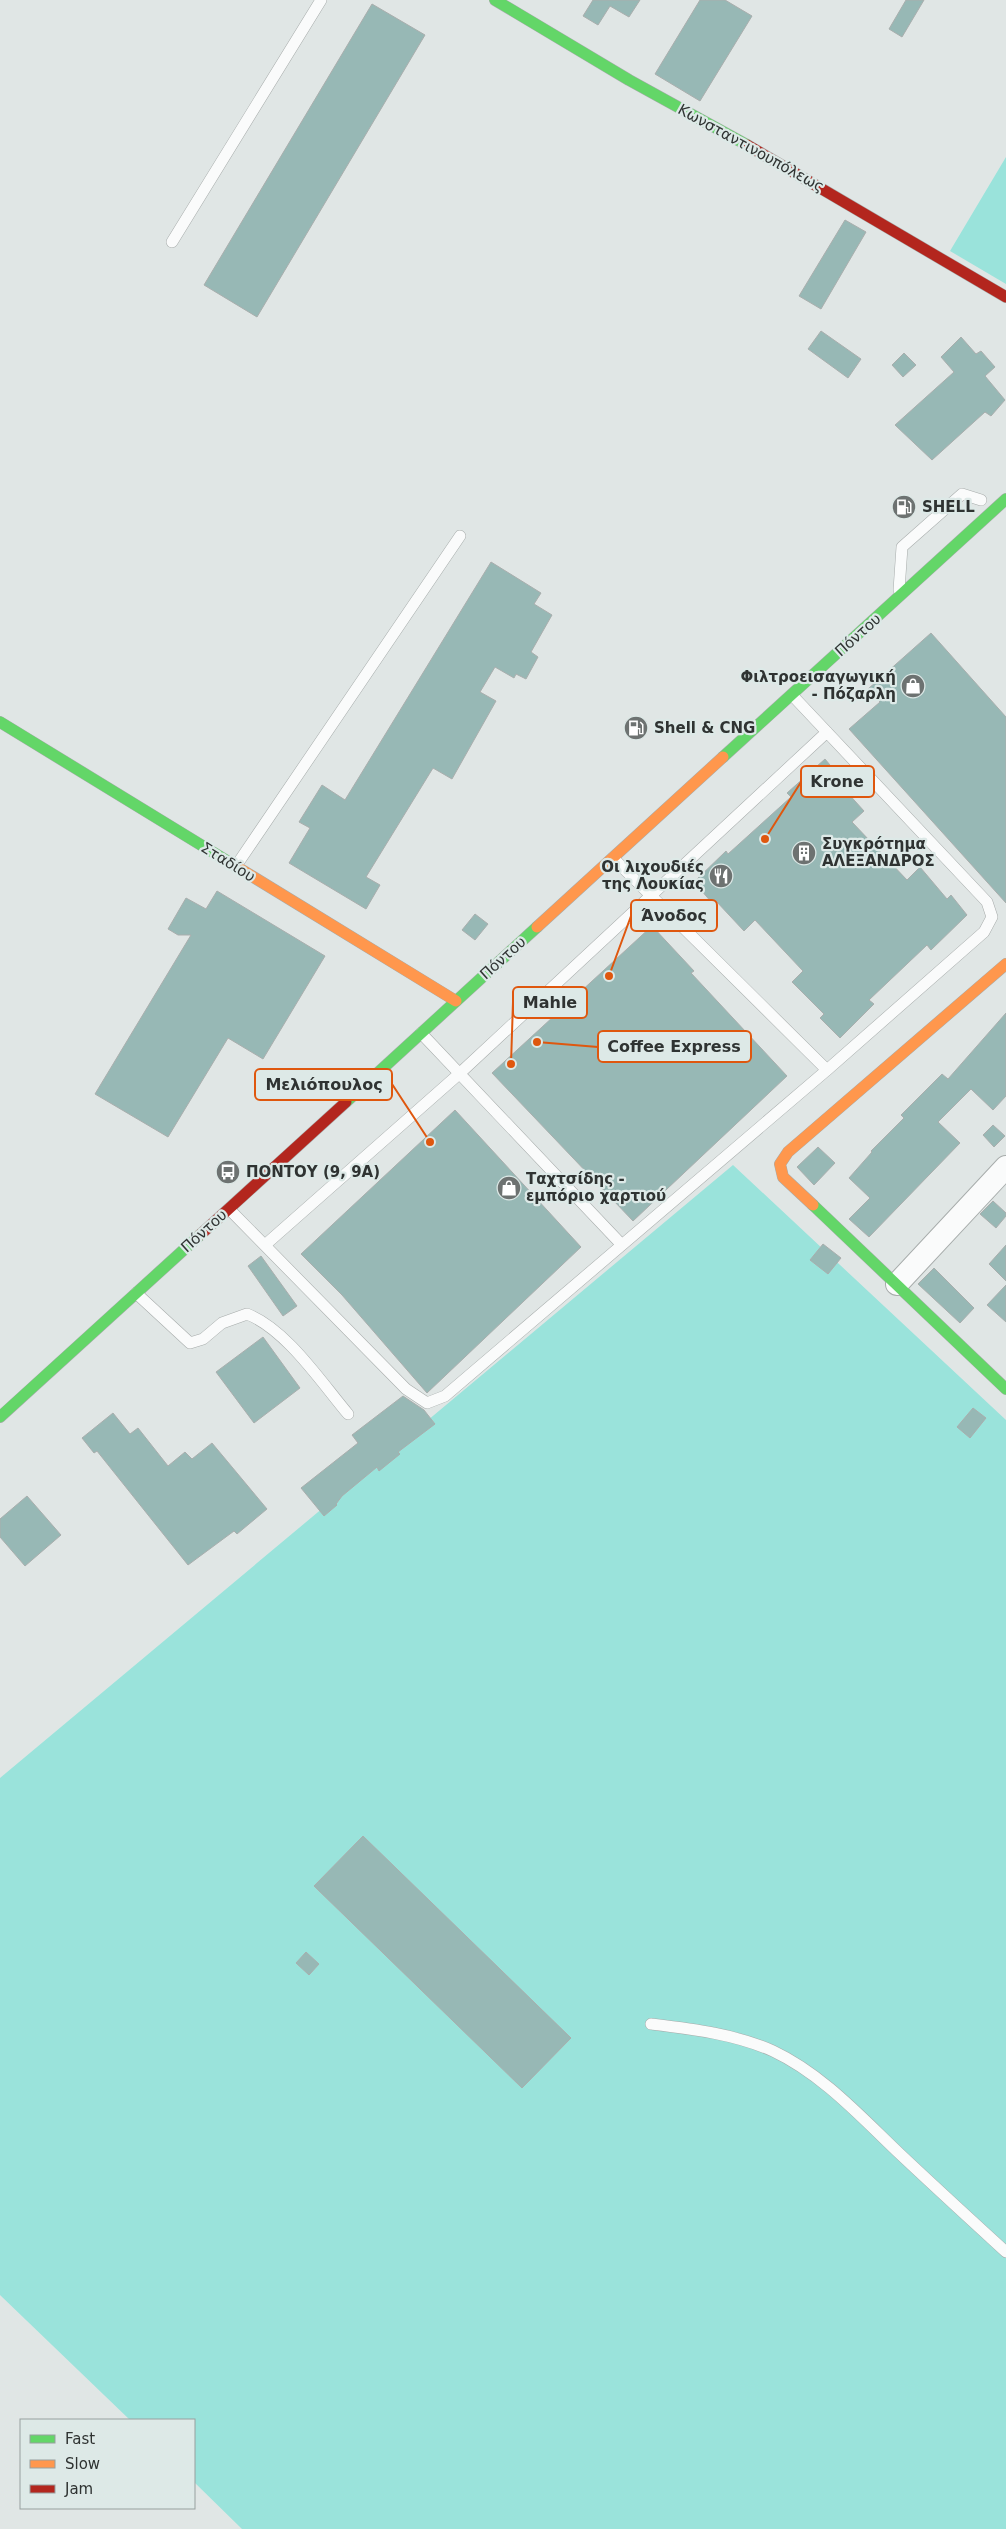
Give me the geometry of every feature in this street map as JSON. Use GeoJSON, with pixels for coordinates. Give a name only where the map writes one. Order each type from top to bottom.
{"type":"FeatureCollection","features":[{"type":"Feature","properties":{"kind":"street","name":"Κωνσταντινουπόλεως"},"geometry":{"type":"LineString","coordinates":[[495,0],[629,80],[783,165],[1006,297]]}},
{"type":"Feature","properties":{"kind":"street","name":"Πόντου"},"geometry":{"type":"LineString","coordinates":[[0,1417],[1006,499]]}},
{"type":"Feature","properties":{"kind":"street","name":"Σταδίου"},"geometry":{"type":"LineString","coordinates":[[0,722],[456,1001]]}},
{"type":"Feature","properties":{"kind":"street"},"geometry":{"type":"LineString","coordinates":[[1006,964],[788,1152],[780,1164],[783,1178],[1006,1389]]}},
{"type":"Feature","properties":{"kind":"street"},"geometry":{"type":"LineString","coordinates":[[897,1284],[1006,1167]]}},
{"type":"Feature","properties":{"kind":"lane"},"geometry":{"type":"LineString","coordinates":[[172,242],[321,0]]}},
{"type":"Feature","properties":{"kind":"lane"},"geometry":{"type":"LineString","coordinates":[[899,597],[902,547],[962,494],[981,500]]}},
{"type":"Feature","properties":{"kind":"lane"},"geometry":{"type":"LineString","coordinates":[[236,867],[460,536]]}},
{"type":"Feature","properties":{"kind":"lane"},"geometry":{"type":"LineString","coordinates":[[229,1209],[406,1389],[427,1403],[445,1396],[827,1070],[984,932],[992,917],[987,902],[792,694]]}},
{"type":"Feature","properties":{"kind":"lane"},"geometry":{"type":"LineString","coordinates":[[265,1246],[459,1074],[828,732]]}},
{"type":"Feature","properties":{"kind":"lane"},"geometry":{"type":"LineString","coordinates":[[613,858],[827,1070]]}},
{"type":"Feature","properties":{"kind":"lane"},"geometry":{"type":"LineString","coordinates":[[421,1034],[621,1244]]}},
{"type":"Feature","properties":{"kind":"lane"},"geometry":{"type":"LineString","coordinates":[[136,1294],[190,1343],[203,1339],[222,1323],[247,1314],[257,1318],[279,1333],[348,1414]]}},
{"type":"Feature","properties":{"kind":"lane"},"geometry":{"type":"LineString","coordinates":[[651,2024],[698,2030],[749,2042],[774,2052],[810,2074],[847,2103],[1006,2252]]}},
{"type":"Feature","properties":{"kind":"shaded area"},"geometry":{"type":"Polygon","coordinates":[[[1006,157],[1006,284],[950,251],[1006,157]]]}},
{"type":"Feature","properties":{"kind":"shaded area"},"geometry":{"type":"Polygon","coordinates":[[[733,1165],[1006,1420],[1006,2529],[242,2529],[195,2483],[195,2419],[129,2419],[0,2295],[0,1778],[733,1165]]]}},
{"type":"Feature","properties":{"kind":"building"},"geometry":{"type":"Polygon","coordinates":[[[593,0],[640,0],[629,17],[610,6],[598,25],[583,16],[593,0]]]}},
{"type":"Feature","properties":{"kind":"building"},"geometry":{"type":"Polygon","coordinates":[[[700,0],[725,0],[752,16],[700,101],[655,74],[700,0]]]}},
{"type":"Feature","properties":{"kind":"building"},"geometry":{"type":"Polygon","coordinates":[[[906,0],[924,0],[902,37],[889,29],[906,0]]]}},
{"type":"Feature","properties":{"kind":"building"},"geometry":{"type":"Polygon","coordinates":[[[372,4],[425,35],[257,317],[204,285],[372,4]]]}},
{"type":"Feature","properties":{"kind":"building"},"geometry":{"type":"Polygon","coordinates":[[[845,220],[866,232],[821,309],[799,296],[845,220]]]}},
{"type":"Feature","properties":{"kind":"building"},"geometry":{"type":"Polygon","coordinates":[[[821,331],[861,359],[848,378],[808,349],[821,331]]]}},
{"type":"Feature","properties":{"kind":"building"},"geometry":{"type":"Polygon","coordinates":[[[961,337],[976,354],[981,351],[995,367],[985,376],[1005,400],[991,416],[985,412],[932,460],[895,425],[954,372],[941,357],[961,337]]]}},
{"type":"Feature","properties":{"kind":"building"},"geometry":{"type":"Polygon","coordinates":[[[904,353],[916,365],[903,377],[892,365],[904,353]]]}},
{"type":"Feature","properties":{"kind":"building"},"geometry":{"type":"Polygon","coordinates":[[[491,562],[541,593],[534,604],[552,615],[531,652],[538,657],[526,679],[516,674],[514,678],[495,667],[480,692],[496,701],[452,779],[433,768],[366,877],[380,885],[366,909],[289,863],[310,828],[299,822],[322,785],[345,800],[491,562]]]}},
{"type":"Feature","properties":{"kind":"building"},"geometry":{"type":"Polygon","coordinates":[[[931,633],[1006,717],[1006,903],[849,729],[880,702],[868,689],[931,633]]]}},
{"type":"Feature","properties":{"kind":"building"},"geometry":{"type":"Polygon","coordinates":[[[825,759],[840,777],[836,780],[864,811],[852,822],[907,880],[920,867],[947,899],[951,895],[967,915],[931,950],[927,945],[869,1000],[874,1004],[840,1038],[820,1018],[824,1014],[792,982],[803,971],[755,920],[744,931],[716,901],[713,904],[694,882],[726,851],[728,854],[791,797],[787,793],[825,759]]]}},
{"type":"Feature","properties":{"kind":"building"},"geometry":{"type":"Polygon","coordinates":[[[217,891],[325,956],[263,1059],[228,1038],[168,1137],[95,1094],[191,935],[178,935],[168,929],[186,898],[206,909],[217,891]]]}},
{"type":"Feature","properties":{"kind":"building"},"geometry":{"type":"Polygon","coordinates":[[[475,914],[488,924],[475,940],[462,930],[475,914]]]}},
{"type":"Feature","properties":{"kind":"building"},"geometry":{"type":"Polygon","coordinates":[[[652,926],[694,971],[691,973],[787,1076],[633,1221],[492,1073],[652,926]]]}},
{"type":"Feature","properties":{"kind":"building"},"geometry":{"type":"Polygon","coordinates":[[[1006,1013],[1006,1096],[993,1110],[971,1089],[938,1122],[960,1143],[869,1237],[849,1219],[870,1198],[849,1178],[871,1151],[904,1118],[901,1115],[942,1074],[948,1079],[1006,1013]]]}},
{"type":"Feature","properties":{"kind":"building"},"geometry":{"type":"Polygon","coordinates":[[[455,1110],[581,1247],[427,1393],[342,1295],[301,1254],[455,1110]]]}},
{"type":"Feature","properties":{"kind":"building"},"geometry":{"type":"Polygon","coordinates":[[[993,1125],[1005,1136],[994,1147],[983,1135],[993,1125]]]}},
{"type":"Feature","properties":{"kind":"building"},"geometry":{"type":"Polygon","coordinates":[[[818,1147],[835,1163],[814,1185],[797,1167],[818,1147]]]}},
{"type":"Feature","properties":{"kind":"building"},"geometry":{"type":"Polygon","coordinates":[[[993,1201],[1006,1213],[1006,1216],[996,1228],[980,1214],[993,1201]]]}},
{"type":"Feature","properties":{"kind":"building"},"geometry":{"type":"Polygon","coordinates":[[[823,1244],[841,1258],[828,1274],[810,1260],[823,1244]]]}},
{"type":"Feature","properties":{"kind":"building"},"geometry":{"type":"Polygon","coordinates":[[[1006,1245],[1006,1281],[989,1264],[1006,1245]]]}},
{"type":"Feature","properties":{"kind":"building"},"geometry":{"type":"Polygon","coordinates":[[[261,1256],[297,1306],[283,1316],[248,1266],[261,1256]]]}},
{"type":"Feature","properties":{"kind":"building"},"geometry":{"type":"Polygon","coordinates":[[[934,1268],[974,1308],[960,1323],[918,1284],[934,1268]]]}},
{"type":"Feature","properties":{"kind":"building"},"geometry":{"type":"Polygon","coordinates":[[[1006,1285],[1006,1322],[987,1305],[1006,1285]]]}},
{"type":"Feature","properties":{"kind":"building"},"geometry":{"type":"Polygon","coordinates":[[[263,1337],[300,1388],[254,1423],[216,1372],[263,1337]]]}},
{"type":"Feature","properties":{"kind":"building"},"geometry":{"type":"Polygon","coordinates":[[[403,1396],[424,1410],[435,1424],[398,1452],[400,1454],[379,1471],[377,1467],[342,1496],[337,1505],[324,1516],[301,1488],[358,1443],[352,1435],[403,1396]]]}},
{"type":"Feature","properties":{"kind":"building"},"geometry":{"type":"Polygon","coordinates":[[[973,1408],[986,1418],[970,1438],[957,1427],[973,1408]]]}},
{"type":"Feature","properties":{"kind":"building"},"geometry":{"type":"Polygon","coordinates":[[[113,1413],[130,1434],[138,1428],[168,1466],[185,1452],[192,1459],[212,1443],[267,1509],[237,1534],[234,1531],[188,1565],[97,1451],[94,1453],[82,1438],[113,1413]]]}},
{"type":"Feature","properties":{"kind":"building"},"geometry":{"type":"Polygon","coordinates":[[[27,1496],[61,1535],[25,1566],[0,1537],[0,1519],[27,1496]]]}},
{"type":"Feature","properties":{"kind":"building"},"geometry":{"type":"Polygon","coordinates":[[[363,1836],[571,2038],[522,2088],[314,1886],[363,1836]]]}},
{"type":"Feature","properties":{"kind":"building"},"geometry":{"type":"Polygon","coordinates":[[[306,1952],[319,1964],[309,1975],[296,1963],[306,1952]]]}},
{"type":"Feature","properties":{"kind":"traffic: fast"},"geometry":{"type":"LineString","coordinates":[[495,0],[629,80],[747,145]]}},
{"type":"Feature","properties":{"kind":"traffic: fast"},"geometry":{"type":"LineString","coordinates":[[723,757],[1006,499]]}},
{"type":"Feature","properties":{"kind":"traffic: fast"},"geometry":{"type":"LineString","coordinates":[[0,722],[237,867]]}},
{"type":"Feature","properties":{"kind":"traffic: fast"},"geometry":{"type":"LineString","coordinates":[[346,1102],[537,927]]}},
{"type":"Feature","properties":{"kind":"traffic: fast"},"geometry":{"type":"LineString","coordinates":[[813,1205],[1006,1389]]}},
{"type":"Feature","properties":{"kind":"traffic: fast"},"geometry":{"type":"LineString","coordinates":[[0,1417],[200,1235]]}},
{"type":"Feature","properties":{"kind":"traffic: slow"},"geometry":{"type":"LineString","coordinates":[[537,927],[723,757]]}},
{"type":"Feature","properties":{"kind":"traffic: slow"},"geometry":{"type":"LineString","coordinates":[[237,867],[456,1001]]}},
{"type":"Feature","properties":{"kind":"traffic: slow"},"geometry":{"type":"LineString","coordinates":[[813,1205],[783,1177],[780,1164],[788,1152],[1006,964]]}},
{"type":"Feature","properties":{"kind":"traffic: jam"},"geometry":{"type":"LineString","coordinates":[[747,145],[1006,297]]}},
{"type":"Feature","properties":{"kind":"traffic: jam"},"geometry":{"type":"LineString","coordinates":[[200,1235],[346,1102]]}},
{"type":"Feature","properties":{"kind":"place","name":"SHELL"},"geometry":{"type":"Point","coordinates":[904,507]}},
{"type":"Feature","properties":{"kind":"place","name":"Φιλτροεισαγωγική - Πόζαρλη"},"geometry":{"type":"Point","coordinates":[913,686]}},
{"type":"Feature","properties":{"kind":"place","name":"Shell & CNG"},"geometry":{"type":"Point","coordinates":[636,728]}},
{"type":"Feature","properties":{"kind":"place","name":"Krone"},"geometry":{"type":"Point","coordinates":[765,839]}},
{"type":"Feature","properties":{"kind":"place","name":"Συγκρότημα ΑΛΕΞΑΝΔΡΟΣ"},"geometry":{"type":"Point","coordinates":[804,853]}},
{"type":"Feature","properties":{"kind":"place","name":"Οι λιχουδιές της Λουκίας"},"geometry":{"type":"Point","coordinates":[721,876]}},
{"type":"Feature","properties":{"kind":"place","name":"Άνοδος"},"geometry":{"type":"Point","coordinates":[609,976]}},
{"type":"Feature","properties":{"kind":"place","name":"Coffee Express"},"geometry":{"type":"Point","coordinates":[537,1042]}},
{"type":"Feature","properties":{"kind":"place","name":"Mahle"},"geometry":{"type":"Point","coordinates":[511,1064]}},
{"type":"Feature","properties":{"kind":"place","name":"Μελιόπουλος"},"geometry":{"type":"Point","coordinates":[430,1142]}},
{"type":"Feature","properties":{"kind":"place","name":"ΠΟΝΤΟΥ (9, 9Α)"},"geometry":{"type":"Point","coordinates":[228,1172]}},
{"type":"Feature","properties":{"kind":"place","name":"Ταχτσίδης - εμπόριο χαρτιού"},"geometry":{"type":"Point","coordinates":[509,1188]}}]}
